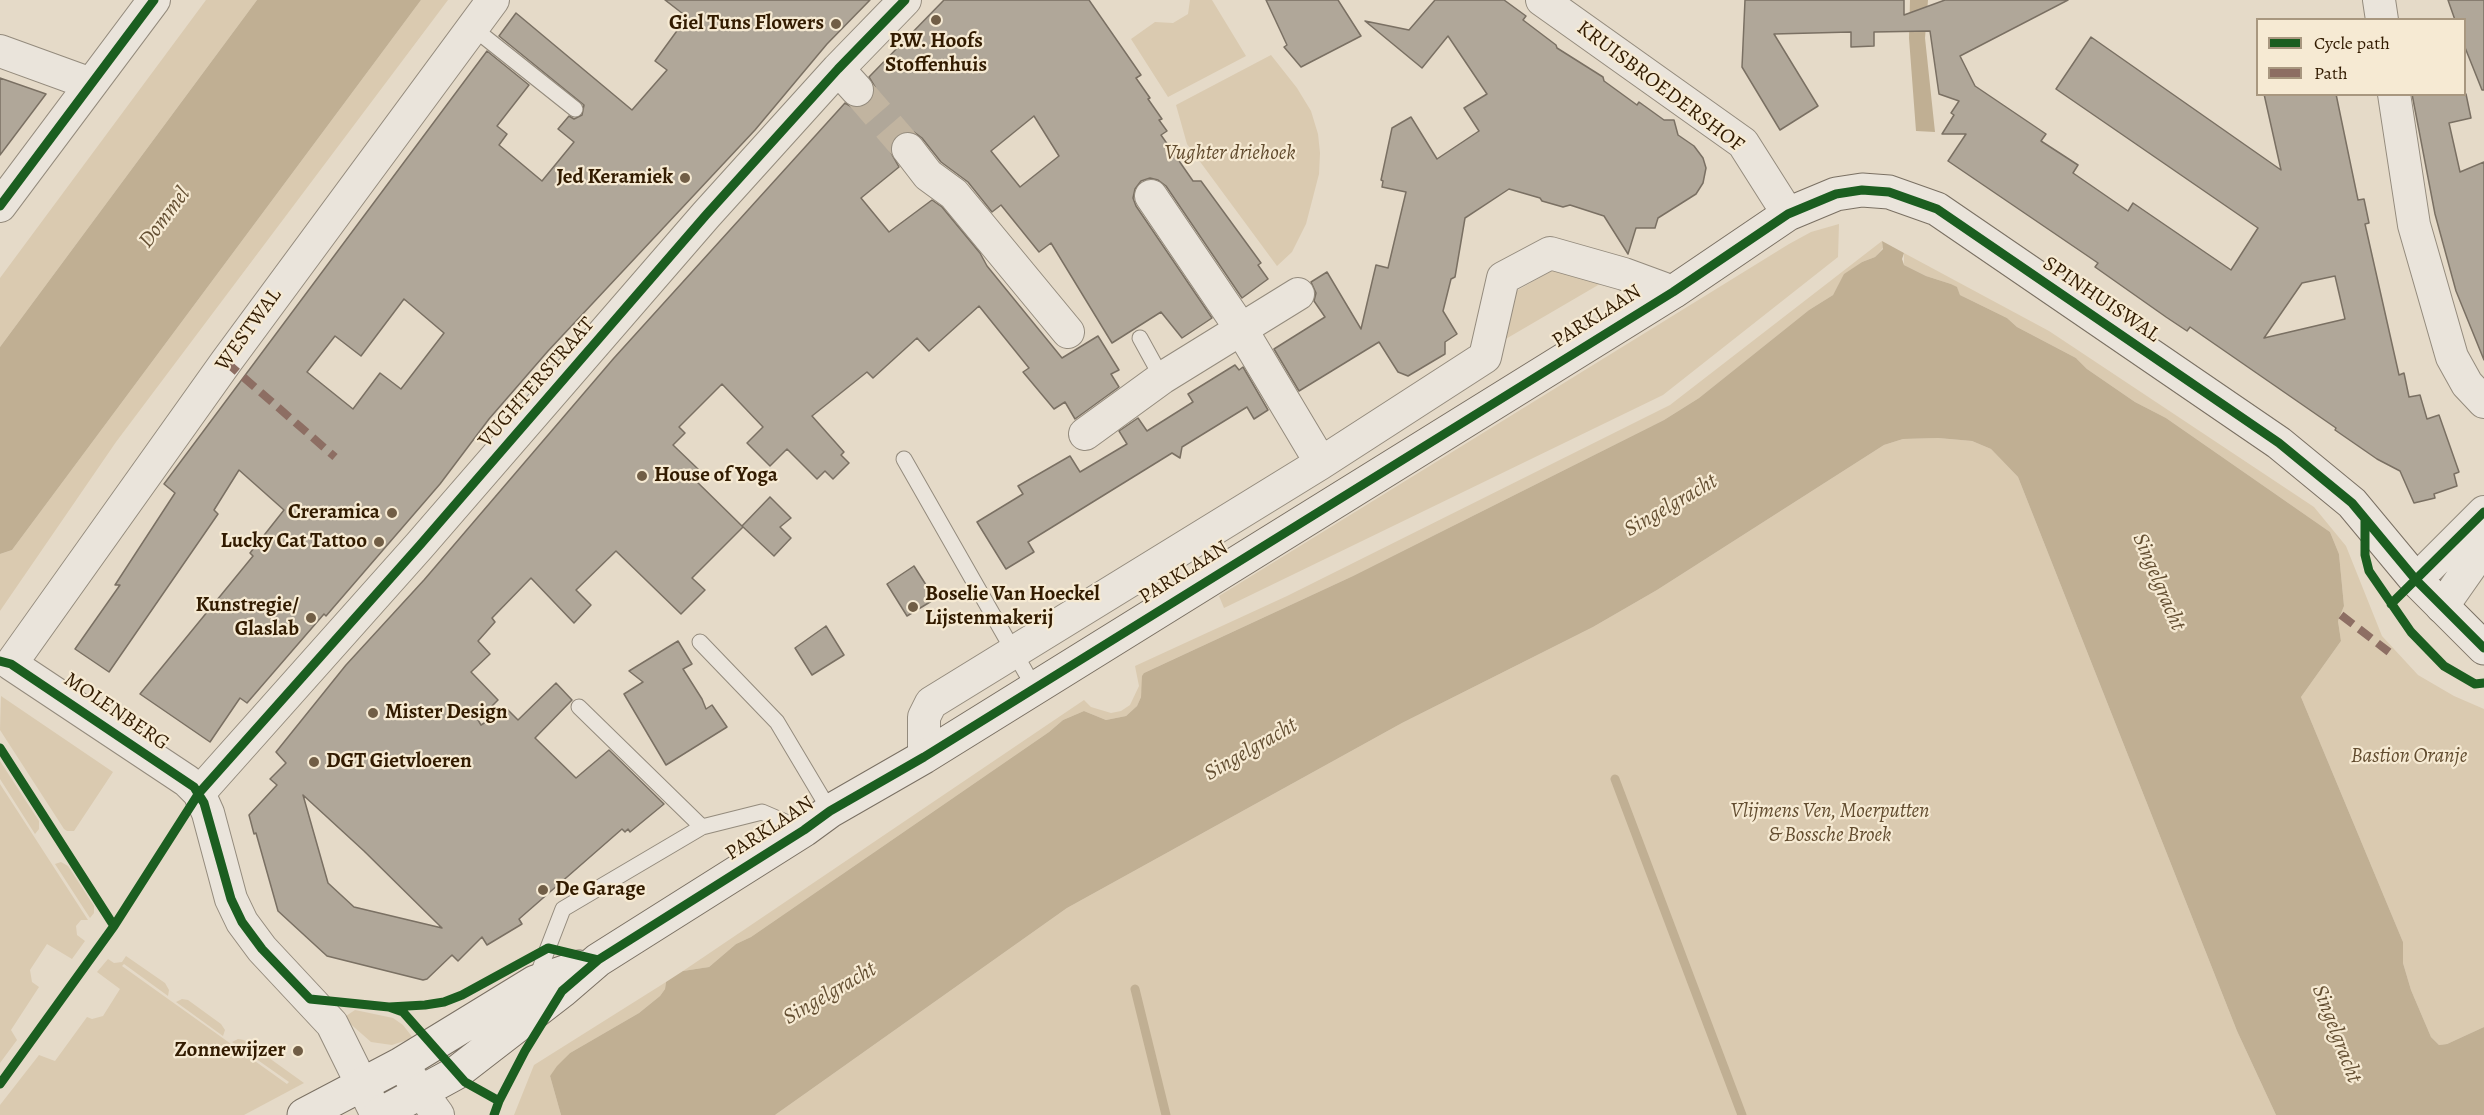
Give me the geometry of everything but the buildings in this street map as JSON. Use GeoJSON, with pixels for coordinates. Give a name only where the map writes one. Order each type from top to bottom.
{"type":"FeatureCollection","features":[{"type":"Feature","properties":{"kind":"main road","name":"SPINHUISWAL"},"geometry":{"type":"LineString","coordinates":[[1788,214],[1836,194],[1862,190],[1889,192],[1937,209],[2279,443],[2352,503],[2416,580],[2484,648]]}},
{"type":"Feature","properties":{"kind":"main road","name":"PARKLAAN"},"geometry":{"type":"LineString","coordinates":[[598,960],[804,830],[830,811],[924,757],[1673,292],[1788,214]]}},
{"type":"Feature","properties":{"kind":"main road"},"geometry":{"type":"LineString","coordinates":[[304,1115],[401,1064],[535,982],[598,960]]}},
{"type":"Feature","properties":{"kind":"main road"},"geometry":{"type":"LineString","coordinates":[[378,1115],[429,1104],[456,1073],[562,991],[598,960]]}},
{"type":"Feature","properties":{"kind":"street"},"geometry":{"type":"LineString","coordinates":[[0,206],[154,0]]}},
{"type":"Feature","properties":{"kind":"street","name":"WESTWAL"},"geometry":{"type":"LineString","coordinates":[[11,664],[145,473],[492,0]]}},
{"type":"Feature","properties":{"kind":"street","name":"VUGHTERSTRAAT"},"geometry":{"type":"LineString","coordinates":[[199,793],[405,562],[706,215],[848,80],[905,0]]}},
{"type":"Feature","properties":{"kind":"street","name":"KRUISBROEDERSHOF"},"geometry":{"type":"LineString","coordinates":[[1542,0],[1743,143],[1788,214]]}},
{"type":"Feature","properties":{"kind":"street"},"geometry":{"type":"LineString","coordinates":[[2379,0],[2382,18]]}},
{"type":"Feature","properties":{"kind":"street"},"geometry":{"type":"LineString","coordinates":[[0,51],[91,84]]}},
{"type":"Feature","properties":{"kind":"street"},"geometry":{"type":"LineString","coordinates":[[2394,96],[2414,225],[2452,357],[2466,384],[2484,402]]}},
{"type":"Feature","properties":{"kind":"street"},"geometry":{"type":"LineString","coordinates":[[909,149],[928,175],[954,194],[1068,332]]}},
{"type":"Feature","properties":{"kind":"street"},"geometry":{"type":"LineString","coordinates":[[1150,196],[1240,329],[1321,464]]}},
{"type":"Feature","properties":{"kind":"street","name":"PARKLAAN"},"geometry":{"type":"LineString","coordinates":[[924,757],[924,717],[931,703],[1321,464],[1485,357],[1503,278],[1550,253],[1624,274],[1673,292]]}},
{"type":"Feature","properties":{"kind":"street"},"geometry":{"type":"LineString","coordinates":[[1085,434],[1162,378],[1298,294]]}},
{"type":"Feature","properties":{"kind":"street"},"geometry":{"type":"LineString","coordinates":[[2416,580],[2484,512]]}},
{"type":"Feature","properties":{"kind":"street"},"geometry":{"type":"LineString","coordinates":[[2442,607],[2484,547]]}},
{"type":"Feature","properties":{"kind":"street","name":"MOLENBERG"},"geometry":{"type":"LineString","coordinates":[[11,664],[187,781],[199,793]]}},
{"type":"Feature","properties":{"kind":"street"},"geometry":{"type":"LineString","coordinates":[[199,793],[208,813],[231,899],[242,922],[262,949],[332,1024],[378,1115]]}},
{"type":"Feature","properties":{"kind":"street"},"geometry":{"type":"LineString","coordinates":[[401,1064],[429,1104]]}},
{"type":"Feature","properties":{"kind":"lane"},"geometry":{"type":"LineString","coordinates":[[472,27],[575,109]]}},
{"type":"Feature","properties":{"kind":"lane"},"geometry":{"type":"LineString","coordinates":[[1140,338],[1162,378]]}},
{"type":"Feature","properties":{"kind":"lane"},"geometry":{"type":"LineString","coordinates":[[904,459],[1034,687]]}},
{"type":"Feature","properties":{"kind":"lane","name":"PARKLAAN"},"geometry":{"type":"LineString","coordinates":[[700,642],[777,722],[830,811]]}},
{"type":"Feature","properties":{"kind":"lane"},"geometry":{"type":"LineString","coordinates":[[579,707],[702,827]]}},
{"type":"Feature","properties":{"kind":"lane","name":"PARKLAAN"},"geometry":{"type":"LineString","coordinates":[[535,982],[563,909],[702,827],[762,812],[804,830]]}},
{"type":"Feature","properties":{"kind":"green space"},"geometry":{"type":"Polygon","coordinates":[[[206,0],[257,0],[0,347],[0,278],[206,0]]]}},
{"type":"Feature","properties":{"kind":"green space"},"geometry":{"type":"Polygon","coordinates":[[[421,0],[448,0],[116,442],[0,611],[0,554],[12,550],[421,0]]]}},
{"type":"Feature","properties":{"kind":"green space"},"geometry":{"type":"Polygon","coordinates":[[[1190,0],[1212,0],[1246,56],[1168,97],[1131,39],[1155,22],[1173,23],[1188,14],[1190,0]]]}},
{"type":"Feature","properties":{"kind":"green space","name":"Vughter driehoek"},"geometry":{"type":"Polygon","coordinates":[[[1271,55],[1297,88],[1311,111],[1318,134],[1320,153],[1319,174],[1306,224],[1292,252],[1277,266],[1187,144],[1176,105],[1271,55]]]}},
{"type":"Feature","properties":{"kind":"green space"},"geometry":{"type":"Polygon","coordinates":[[[1839,224],[1838,257],[1663,395],[1224,608],[1219,596],[1789,244],[1811,232],[1839,224]]]}},
{"type":"Feature","properties":{"kind":"green space"},"geometry":{"type":"Polygon","coordinates":[[[1882,241],[1883,248],[1875,257],[1862,262],[1845,274],[1833,295],[1809,310],[1699,398],[1664,420],[1353,576],[1144,673],[1141,697],[1137,706],[1126,716],[1106,720],[1084,711],[1063,720],[1049,732],[751,937],[736,944],[709,967],[683,971],[1084,700],[1091,707],[1111,713],[1121,711],[1130,705],[1139,686],[1135,666],[1287,596],[1670,405],[1882,241]]]}},
{"type":"Feature","properties":{"kind":"green space","name":"Bastion Oranje"},"geometry":{"type":"Polygon","coordinates":[[[1904,253],[2049,331],[2314,507],[2346,546],[2382,636],[2418,675],[2454,696],[2484,709],[2484,1027],[2447,1044],[2439,1045],[2431,1037],[2411,990],[2403,963],[2403,942],[2301,697],[2341,641],[2338,621],[2344,606],[2339,554],[2330,532],[2166,418],[2135,402],[2087,369],[2076,358],[2017,327],[2007,318],[1960,295],[1957,288],[1951,284],[1926,276],[1904,265],[1904,253]]]}},
{"type":"Feature","properties":{"kind":"green space"},"geometry":{"type":"Polygon","coordinates":[[[1553,270],[1605,281],[1504,340],[1511,294],[1553,270]]]}},
{"type":"Feature","properties":{"kind":"green space","name":"Vlijmens Ven, Moerputten & Bossche Broek"},"geometry":{"type":"Polygon","coordinates":[[[1938,438],[1972,441],[1991,449],[2018,477],[2237,1031],[2276,1115],[775,1115],[1067,908],[1402,723],[1593,627],[1657,590],[1884,445],[1903,439],[1938,438]]]}},
{"type":"Feature","properties":{"kind":"green space"},"geometry":{"type":"Polygon","coordinates":[[[1,696],[113,772],[74,831],[64,829],[0,730],[1,696]]]}},
{"type":"Feature","properties":{"kind":"green space"},"geometry":{"type":"Polygon","coordinates":[[[0,761],[39,821],[39,829],[35,834],[0,779],[0,761]]]}},
{"type":"Feature","properties":{"kind":"green space"},"geometry":{"type":"Polygon","coordinates":[[[0,784],[88,920],[81,920],[76,926],[77,935],[85,941],[72,959],[47,944],[30,970],[32,982],[39,987],[11,1030],[17,1040],[0,1063],[0,784]]]}},
{"type":"Feature","properties":{"kind":"green space"},"geometry":{"type":"Polygon","coordinates":[[[61,862],[68,866],[94,906],[94,913],[90,918],[55,864],[61,862]]]}},
{"type":"Feature","properties":{"kind":"green space"},"geometry":{"type":"Polygon","coordinates":[[[126,956],[165,983],[169,990],[168,996],[124,964],[122,966],[287,1084],[289,1082],[232,1042],[238,1039],[244,1040],[304,1083],[244,1115],[0,1115],[0,1105],[39,1055],[55,1061],[87,1017],[92,1019],[103,1016],[120,989],[97,972],[108,959],[114,963],[122,962],[126,956]]]}},
{"type":"Feature","properties":{"kind":"green space"},"geometry":{"type":"Polygon","coordinates":[[[666,982],[665,989],[660,996],[639,1013],[570,1053],[550,1076],[561,1115],[514,1115],[534,1065],[666,982]]]}},
{"type":"Feature","properties":{"kind":"green space"},"geometry":{"type":"Polygon","coordinates":[[[182,999],[188,1000],[221,1024],[225,1030],[223,1036],[176,1002],[182,999]]]}},
{"type":"Feature","properties":{"kind":"green space"},"geometry":{"type":"Polygon","coordinates":[[[355,1010],[393,1018],[403,1025],[413,1038],[392,1045],[371,1042],[346,1020],[346,1016],[355,1010]]]}},
{"type":"Feature","properties":{"kind":"water","name":"Dommel"},"geometry":{"type":"Polygon","coordinates":[[[257,0],[421,0],[12,550],[0,554],[0,347],[257,0]]]}},
{"type":"Feature","properties":{"kind":"water"},"geometry":{"type":"Polygon","coordinates":[[[1910,0],[1928,0],[1925,38],[1935,132],[1916,131],[1909,38],[1910,0]]]}},
{"type":"Feature","properties":{"kind":"water","name":"Singelgracht"},"geometry":{"type":"Polygon","coordinates":[[[1882,241],[1904,253],[1902,259],[1904,265],[1957,287],[1960,295],[2007,318],[2017,327],[2076,358],[2087,369],[2135,402],[2166,418],[2330,532],[2339,554],[2344,606],[2338,621],[2341,641],[2301,697],[2403,942],[2403,963],[2411,990],[2431,1037],[2439,1045],[2447,1044],[2484,1027],[2484,1115],[2276,1115],[2237,1031],[2018,477],[1991,449],[1972,441],[1938,438],[1903,439],[1884,445],[1657,590],[1593,627],[1402,723],[1067,908],[775,1115],[561,1115],[550,1076],[557,1066],[570,1053],[639,1013],[660,996],[665,989],[666,982],[683,971],[709,967],[736,944],[751,937],[1049,732],[1063,720],[1084,711],[1106,720],[1126,716],[1137,706],[1141,697],[1144,673],[1353,576],[1664,420],[1699,398],[1809,310],[1833,295],[1844,274],[1862,262],[1875,257],[1883,249],[1882,241]]]}},
{"type":"Feature","properties":{"kind":"waterway"},"geometry":{"type":"LineString","coordinates":[[1615,779],[1742,1115]]}},
{"type":"Feature","properties":{"kind":"waterway"},"geometry":{"type":"LineString","coordinates":[[1135,989],[1166,1115]]}},
{"type":"Feature","properties":{"kind":"tunnel"},"geometry":{"type":"LineString","coordinates":[[857,90],[908,149]]}},
{"type":"Feature","properties":{"kind":"marked path"},"geometry":{"type":"LineString","coordinates":[[226,362],[335,457]]}},
{"type":"Feature","properties":{"kind":"marked path"},"geometry":{"type":"LineString","coordinates":[[2341,615],[2389,652]]}},
{"type":"Feature","properties":{"kind":"cycle path"},"geometry":{"type":"LineString","coordinates":[[0,206],[154,0]]}},
{"type":"Feature","properties":{"kind":"cycle path"},"geometry":{"type":"LineString","coordinates":[[0,1084],[114,926],[199,793],[420,545],[706,215],[838,69],[905,0]]}},
{"type":"Feature","properties":{"kind":"cycle path"},"geometry":{"type":"LineString","coordinates":[[494,1115],[525,1051],[562,991],[598,960],[804,830],[830,811],[924,757],[1673,292],[1788,214],[1836,194],[1862,190],[1889,192],[1937,209],[2279,443],[2352,503],[2416,580],[2484,648]]}},
{"type":"Feature","properties":{"kind":"cycle path"},"geometry":{"type":"LineString","coordinates":[[2391,604],[2484,512]]}},
{"type":"Feature","properties":{"kind":"cycle path"},"geometry":{"type":"LineString","coordinates":[[2365,519],[2365,555],[2369,571],[2411,632],[2444,666],[2475,684],[2484,683]]}},
{"type":"Feature","properties":{"kind":"cycle path"},"geometry":{"type":"LineString","coordinates":[[0,661],[11,664],[194,787],[204,803],[231,899],[242,922],[262,949],[310,999],[389,1007],[425,1005],[444,1002],[462,995],[548,948],[598,960]]}},
{"type":"Feature","properties":{"kind":"cycle path"},"geometry":{"type":"LineString","coordinates":[[0,748],[114,926]]}},
{"type":"Feature","properties":{"kind":"cycle path"},"geometry":{"type":"LineString","coordinates":[[389,1007],[403,1012],[465,1082],[499,1101]]}},
{"type":"Feature","properties":{"kind":"place","name":"P.W. Hoofs Stoffenhuis"},"geometry":{"type":"Point","coordinates":[936,20]}},
{"type":"Feature","properties":{"kind":"place","name":"Giel Tuns Flowers"},"geometry":{"type":"Point","coordinates":[836,24]}},
{"type":"Feature","properties":{"kind":"place","name":"Jed Keramiek"},"geometry":{"type":"Point","coordinates":[685,178]}},
{"type":"Feature","properties":{"kind":"place","name":"House of Yoga"},"geometry":{"type":"Point","coordinates":[642,476]}},
{"type":"Feature","properties":{"kind":"place","name":"Creramica"},"geometry":{"type":"Point","coordinates":[392,513]}},
{"type":"Feature","properties":{"kind":"place","name":"Lucky Cat Tattoo"},"geometry":{"type":"Point","coordinates":[379,542]}},
{"type":"Feature","properties":{"kind":"place","name":"Boselie Van Hoeckel Lijstenmakerij"},"geometry":{"type":"Point","coordinates":[913,607]}},
{"type":"Feature","properties":{"kind":"place","name":"Kunstregie/ Glaslab"},"geometry":{"type":"Point","coordinates":[311,618]}},
{"type":"Feature","properties":{"kind":"place","name":"Mister Design"},"geometry":{"type":"Point","coordinates":[373,713]}},
{"type":"Feature","properties":{"kind":"place","name":"DGT Gietvloeren"},"geometry":{"type":"Point","coordinates":[314,762]}},
{"type":"Feature","properties":{"kind":"place","name":"De Garage"},"geometry":{"type":"Point","coordinates":[543,890]}},
{"type":"Feature","properties":{"kind":"place","name":"Zonnewijzer"},"geometry":{"type":"Point","coordinates":[298,1051]}}]}
